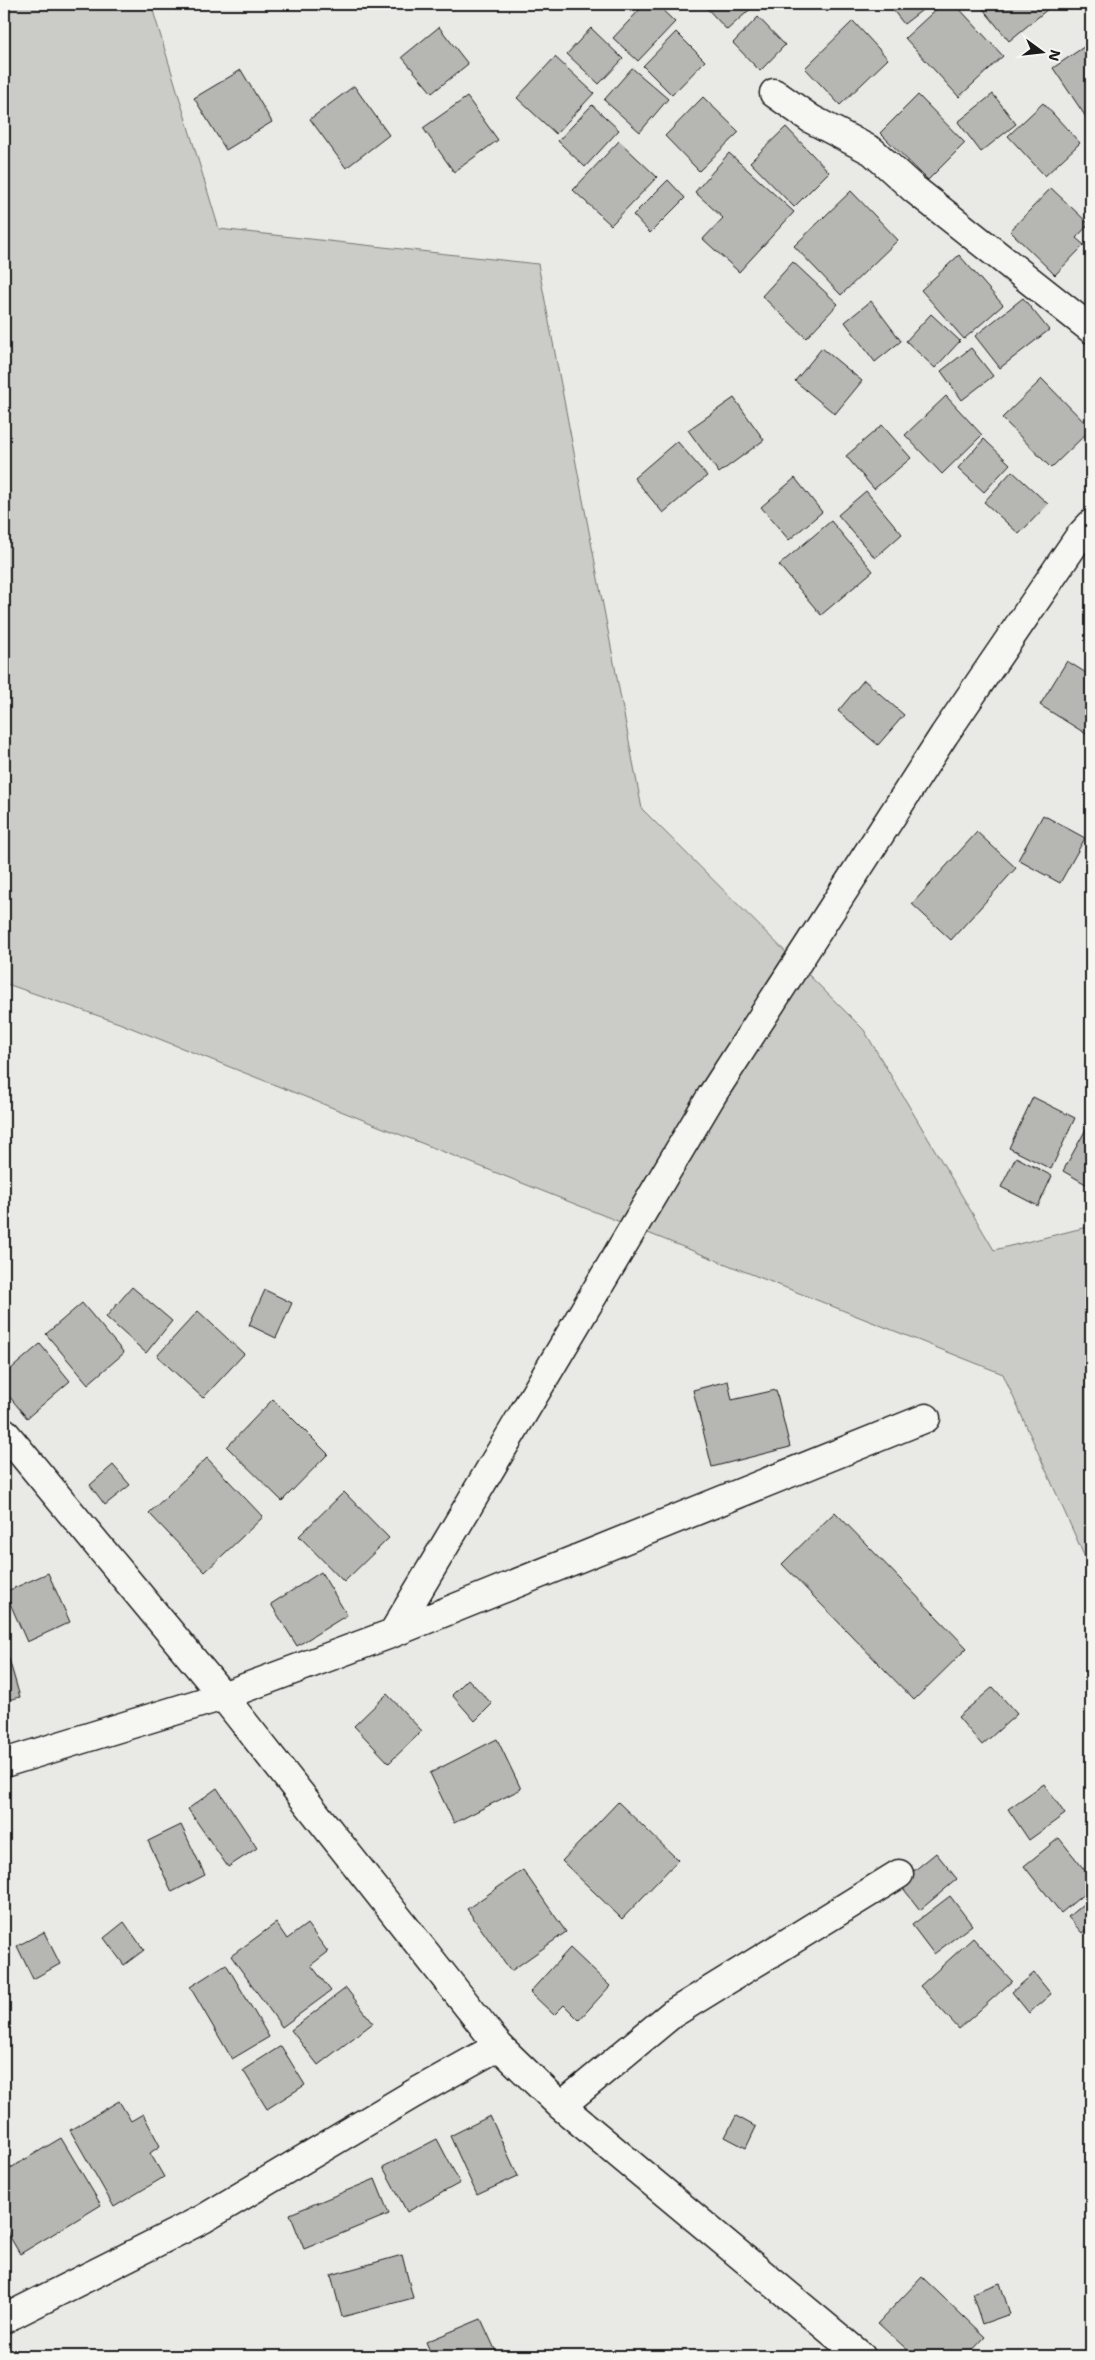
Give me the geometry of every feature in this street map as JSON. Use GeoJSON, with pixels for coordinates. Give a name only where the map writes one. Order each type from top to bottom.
{"type":"FeatureCollection","features":[{"type":"Feature","properties":{"kind":"street"},"geometry":{"type":"LineString","coordinates":[[774,93],[811,120],[872,151],[914,189],[1091,329]]}},
{"type":"Feature","properties":{"kind":"street"},"geometry":{"type":"LineString","coordinates":[[393,1633],[712,1095],[944,735],[1079,537],[1091,524]]}},
{"type":"Feature","properties":{"kind":"street"},"geometry":{"type":"LineString","coordinates":[[4,1763],[223,1696],[393,1633],[926,1418]]}},
{"type":"Feature","properties":{"kind":"street"},"geometry":{"type":"LineString","coordinates":[[4,1432],[223,1696],[499,2046],[561,2106],[860,2356]]}},
{"type":"Feature","properties":{"kind":"street"},"geometry":{"type":"LineString","coordinates":[[561,2106],[672,2014],[899,1874]]}},
{"type":"Feature","properties":{"kind":"street"},"geometry":{"type":"LineString","coordinates":[[4,2319],[203,2219],[413,2094],[499,2046]]}},
{"type":"Feature","properties":{"kind":"shaded area"},"geometry":{"type":"Polygon","coordinates":[[[4,4],[151,4],[219,229],[538,264],[642,809],[864,1030],[994,1250],[1091,1226],[1091,1571],[1003,1374],[119,1023],[4,983],[4,4]]]}},
{"type":"Feature","properties":{"kind":"building"},"geometry":{"type":"Polygon","coordinates":[[[404,4],[415,4],[408,9],[404,4]]]}},
{"type":"Feature","properties":{"kind":"building"},"geometry":{"type":"Polygon","coordinates":[[[571,4],[582,4],[577,9],[571,4]]]}},
{"type":"Feature","properties":{"kind":"building"},"geometry":{"type":"Polygon","coordinates":[[[645,4],[656,4],[675,22],[638,61],[613,38],[645,4]]]}},
{"type":"Feature","properties":{"kind":"building"},"geometry":{"type":"Polygon","coordinates":[[[703,4],[756,4],[727,30],[703,4]]]}},
{"type":"Feature","properties":{"kind":"building"},"geometry":{"type":"Polygon","coordinates":[[[820,4],[836,4],[827,12],[820,4]]]}},
{"type":"Feature","properties":{"kind":"building"},"geometry":{"type":"Polygon","coordinates":[[[888,4],[930,4],[904,24],[888,4]]]}},
{"type":"Feature","properties":{"kind":"building"},"geometry":{"type":"Polygon","coordinates":[[[942,4],[955,4],[1003,56],[959,97],[905,38],[942,4]]]}},
{"type":"Feature","properties":{"kind":"building"},"geometry":{"type":"Polygon","coordinates":[[[979,4],[1046,4],[1049,8],[1009,41],[979,4]]]}},
{"type":"Feature","properties":{"kind":"building"},"geometry":{"type":"Polygon","coordinates":[[[758,17],[785,45],[760,71],[733,43],[758,17]]]}},
{"type":"Feature","properties":{"kind":"building"},"geometry":{"type":"Polygon","coordinates":[[[853,21],[888,59],[840,105],[805,68],[853,21]]]}},
{"type":"Feature","properties":{"kind":"building"},"geometry":{"type":"Polygon","coordinates":[[[439,27],[468,64],[432,93],[402,57],[439,27]]]}},
{"type":"Feature","properties":{"kind":"building"},"geometry":{"type":"Polygon","coordinates":[[[591,28],[623,59],[599,84],[567,54],[591,28]]]}},
{"type":"Feature","properties":{"kind":"building"},"geometry":{"type":"Polygon","coordinates":[[[676,32],[705,61],[672,95],[643,66],[676,32]]]}},
{"type":"Feature","properties":{"kind":"building"},"geometry":{"type":"Polygon","coordinates":[[[1091,42],[1091,113],[1086,117],[1053,68],[1091,42]]]}},
{"type":"Feature","properties":{"kind":"building"},"geometry":{"type":"Polygon","coordinates":[[[555,57],[594,93],[556,134],[517,98],[555,57]]]}},
{"type":"Feature","properties":{"kind":"building"},"geometry":{"type":"Polygon","coordinates":[[[632,68],[668,99],[640,132],[604,100],[632,68]]]}},
{"type":"Feature","properties":{"kind":"building"},"geometry":{"type":"Polygon","coordinates":[[[241,70],[272,122],[226,150],[194,98],[241,70]]]}},
{"type":"Feature","properties":{"kind":"building"},"geometry":{"type":"Polygon","coordinates":[[[354,86],[389,135],[346,168],[310,119],[354,86]]]}},
{"type":"Feature","properties":{"kind":"building"},"geometry":{"type":"Polygon","coordinates":[[[993,94],[1016,124],[981,152],[958,122],[993,94]]]}},
{"type":"Feature","properties":{"kind":"building"},"geometry":{"type":"Polygon","coordinates":[[[918,95],[965,143],[928,180],[880,133],[918,95]]]}},
{"type":"Feature","properties":{"kind":"building"},"geometry":{"type":"Polygon","coordinates":[[[467,97],[498,140],[454,172],[423,128],[467,97]]]}},
{"type":"Feature","properties":{"kind":"building"},"geometry":{"type":"Polygon","coordinates":[[[703,97],[739,132],[699,171],[665,136],[703,97]]]}},
{"type":"Feature","properties":{"kind":"building"},"geometry":{"type":"Polygon","coordinates":[[[1043,103],[1080,143],[1045,176],[1008,136],[1043,103]]]}},
{"type":"Feature","properties":{"kind":"building"},"geometry":{"type":"Polygon","coordinates":[[[592,105],[619,130],[585,167],[558,141],[592,105]]]}},
{"type":"Feature","properties":{"kind":"building"},"geometry":{"type":"Polygon","coordinates":[[[786,127],[829,172],[794,207],[750,162],[786,127]]]}},
{"type":"Feature","properties":{"kind":"building"},"geometry":{"type":"Polygon","coordinates":[[[619,141],[657,177],[611,225],[573,190],[619,141]]]}},
{"type":"Feature","properties":{"kind":"building"},"geometry":{"type":"Polygon","coordinates":[[[729,153],[794,212],[739,272],[703,239],[723,218],[695,192],[729,153]]]}},
{"type":"Feature","properties":{"kind":"building"},"geometry":{"type":"Polygon","coordinates":[[[668,180],[685,198],[650,233],[633,215],[668,180]]]}},
{"type":"Feature","properties":{"kind":"building"},"geometry":{"type":"Polygon","coordinates":[[[1051,188],[1089,224],[1076,238],[1084,245],[1055,275],[1010,231],[1051,188]]]}},
{"type":"Feature","properties":{"kind":"building"},"geometry":{"type":"Polygon","coordinates":[[[851,191],[898,240],[841,295],[794,246],[851,191]]]}},
{"type":"Feature","properties":{"kind":"building"},"geometry":{"type":"Polygon","coordinates":[[[959,255],[1003,305],[964,339],[921,290],[959,255]]]}},
{"type":"Feature","properties":{"kind":"building"},"geometry":{"type":"Polygon","coordinates":[[[793,262],[838,304],[806,338],[762,296],[793,262]]]}},
{"type":"Feature","properties":{"kind":"building"},"geometry":{"type":"Polygon","coordinates":[[[1023,298],[1049,330],[1000,368],[975,336],[1023,298]]]}},
{"type":"Feature","properties":{"kind":"building"},"geometry":{"type":"Polygon","coordinates":[[[871,301],[901,341],[875,362],[845,322],[871,301]]]}},
{"type":"Feature","properties":{"kind":"building"},"geometry":{"type":"Polygon","coordinates":[[[931,314],[960,341],[935,368],[906,341],[931,314]]]}},
{"type":"Feature","properties":{"kind":"building"},"geometry":{"type":"Polygon","coordinates":[[[822,348],[862,381],[835,414],[795,381],[822,348]]]}},
{"type":"Feature","properties":{"kind":"building"},"geometry":{"type":"Polygon","coordinates":[[[971,348],[993,376],[962,400],[941,371],[971,348]]]}},
{"type":"Feature","properties":{"kind":"building"},"geometry":{"type":"Polygon","coordinates":[[[1042,379],[1091,429],[1051,468],[1002,418],[1042,379]]]}},
{"type":"Feature","properties":{"kind":"building"},"geometry":{"type":"Polygon","coordinates":[[[946,396],[982,435],[942,474],[905,435],[946,396]]]}},
{"type":"Feature","properties":{"kind":"building"},"geometry":{"type":"Polygon","coordinates":[[[734,398],[764,440],[719,473],[688,430],[734,398]]]}},
{"type":"Feature","properties":{"kind":"building"},"geometry":{"type":"Polygon","coordinates":[[[882,425],[911,458],[874,489],[846,456],[882,425]]]}},
{"type":"Feature","properties":{"kind":"building"},"geometry":{"type":"Polygon","coordinates":[[[984,439],[1010,464],[984,492],[958,468],[984,439]]]}},
{"type":"Feature","properties":{"kind":"building"},"geometry":{"type":"Polygon","coordinates":[[[677,441],[707,476],[663,513],[634,478],[677,441]]]}},
{"type":"Feature","properties":{"kind":"building"},"geometry":{"type":"Polygon","coordinates":[[[1012,471],[1048,504],[1019,534],[984,502],[1012,471]]]}},
{"type":"Feature","properties":{"kind":"building"},"geometry":{"type":"Polygon","coordinates":[[[795,478],[822,512],[789,540],[761,507],[795,478]]]}},
{"type":"Feature","properties":{"kind":"building"},"geometry":{"type":"Polygon","coordinates":[[[866,491],[902,534],[875,558],[838,515],[866,491]]]}},
{"type":"Feature","properties":{"kind":"building"},"geometry":{"type":"Polygon","coordinates":[[[831,521],[873,571],[821,615],[779,565],[831,521]]]}},
{"type":"Feature","properties":{"kind":"building"},"geometry":{"type":"Polygon","coordinates":[[[1067,661],[1091,676],[1091,737],[1040,705],[1067,661]]]}},
{"type":"Feature","properties":{"kind":"building"},"geometry":{"type":"Polygon","coordinates":[[[864,680],[904,715],[878,745],[838,711],[864,680]]]}},
{"type":"Feature","properties":{"kind":"building"},"geometry":{"type":"Polygon","coordinates":[[[1043,815],[1085,838],[1060,883],[1018,860],[1043,815]]]}},
{"type":"Feature","properties":{"kind":"building"},"geometry":{"type":"Polygon","coordinates":[[[977,832],[1016,868],[951,940],[912,904],[977,832]]]}},
{"type":"Feature","properties":{"kind":"building"},"geometry":{"type":"Polygon","coordinates":[[[1033,1097],[1075,1118],[1051,1169],[1009,1148],[1033,1097]]]}},
{"type":"Feature","properties":{"kind":"building"},"geometry":{"type":"Polygon","coordinates":[[[1091,1120],[1091,1187],[1063,1171],[1091,1120]]]}},
{"type":"Feature","properties":{"kind":"building"},"geometry":{"type":"Polygon","coordinates":[[[1016,1157],[1052,1176],[1038,1206],[1001,1187],[1016,1157]]]}},
{"type":"Feature","properties":{"kind":"building"},"geometry":{"type":"Polygon","coordinates":[[[132,1287],[172,1321],[146,1353],[106,1317],[132,1287]]]}},
{"type":"Feature","properties":{"kind":"building"},"geometry":{"type":"Polygon","coordinates":[[[265,1290],[292,1303],[276,1338],[249,1325],[265,1290]]]}},
{"type":"Feature","properties":{"kind":"building"},"geometry":{"type":"Polygon","coordinates":[[[82,1303],[124,1353],[88,1384],[46,1334],[82,1303]]]}},
{"type":"Feature","properties":{"kind":"building"},"geometry":{"type":"Polygon","coordinates":[[[198,1311],[244,1354],[203,1398],[157,1356],[198,1311]]]}},
{"type":"Feature","properties":{"kind":"building"},"geometry":{"type":"Polygon","coordinates":[[[40,1344],[70,1381],[27,1418],[4,1390],[4,1375],[40,1344]]]}},
{"type":"Feature","properties":{"kind":"building"},"geometry":{"type":"Polygon","coordinates":[[[728,1381],[732,1400],[776,1390],[790,1447],[712,1467],[693,1390],[728,1381]]]}},
{"type":"Feature","properties":{"kind":"building"},"geometry":{"type":"Polygon","coordinates":[[[273,1399],[328,1454],[282,1501],[227,1447],[273,1399]]]}},
{"type":"Feature","properties":{"kind":"building"},"geometry":{"type":"Polygon","coordinates":[[[207,1458],[263,1517],[205,1572],[149,1513],[207,1458]]]}},
{"type":"Feature","properties":{"kind":"building"},"geometry":{"type":"Polygon","coordinates":[[[113,1465],[130,1485],[105,1505],[90,1485],[113,1465]]]}},
{"type":"Feature","properties":{"kind":"building"},"geometry":{"type":"Polygon","coordinates":[[[344,1492],[389,1538],[344,1582],[299,1536],[344,1492]]]}},
{"type":"Feature","properties":{"kind":"building"},"geometry":{"type":"Polygon","coordinates":[[[835,1512],[967,1648],[914,1700],[782,1564],[835,1512]]]}},
{"type":"Feature","properties":{"kind":"building"},"geometry":{"type":"Polygon","coordinates":[[[321,1572],[347,1615],[297,1646],[271,1604],[321,1572]]]}},
{"type":"Feature","properties":{"kind":"building"},"geometry":{"type":"Polygon","coordinates":[[[48,1573],[70,1622],[27,1642],[5,1592],[48,1573]]]}},
{"type":"Feature","properties":{"kind":"building"},"geometry":{"type":"Polygon","coordinates":[[[4,1642],[20,1697],[4,1701],[4,1642]]]}},
{"type":"Feature","properties":{"kind":"building"},"geometry":{"type":"Polygon","coordinates":[[[468,1679],[492,1704],[475,1721],[452,1695],[468,1679]]]}},
{"type":"Feature","properties":{"kind":"building"},"geometry":{"type":"Polygon","coordinates":[[[993,1687],[1017,1714],[982,1745],[958,1717],[993,1687]]]}},
{"type":"Feature","properties":{"kind":"building"},"geometry":{"type":"Polygon","coordinates":[[[387,1694],[422,1731],[389,1763],[354,1726],[387,1694]]]}},
{"type":"Feature","properties":{"kind":"building"},"geometry":{"type":"Polygon","coordinates":[[[497,1739],[521,1789],[454,1823],[430,1773],[497,1739]]]}},
{"type":"Feature","properties":{"kind":"building"},"geometry":{"type":"Polygon","coordinates":[[[1044,1784],[1065,1814],[1029,1840],[1008,1809],[1044,1784]]]}},
{"type":"Feature","properties":{"kind":"building"},"geometry":{"type":"Polygon","coordinates":[[[217,1788],[257,1848],[228,1867],[188,1809],[217,1788]]]}},
{"type":"Feature","properties":{"kind":"building"},"geometry":{"type":"Polygon","coordinates":[[[618,1802],[678,1860],[622,1919],[562,1861],[618,1802]]]}},
{"type":"Feature","properties":{"kind":"building"},"geometry":{"type":"Polygon","coordinates":[[[181,1825],[205,1875],[172,1892],[148,1841],[181,1825]]]}},
{"type":"Feature","properties":{"kind":"building"},"geometry":{"type":"Polygon","coordinates":[[[1059,1838],[1091,1878],[1091,1888],[1061,1913],[1024,1866],[1059,1838]]]}},
{"type":"Feature","properties":{"kind":"building"},"geometry":{"type":"Polygon","coordinates":[[[936,1853],[957,1879],[920,1910],[899,1883],[936,1853]]]}},
{"type":"Feature","properties":{"kind":"building"},"geometry":{"type":"Polygon","coordinates":[[[523,1870],[566,1932],[511,1971],[467,1909],[523,1870]]]}},
{"type":"Feature","properties":{"kind":"building"},"geometry":{"type":"Polygon","coordinates":[[[950,1896],[972,1925],[934,1954],[912,1925],[950,1896]]]}},
{"type":"Feature","properties":{"kind":"building"},"geometry":{"type":"Polygon","coordinates":[[[1091,1897],[1091,1926],[1082,1933],[1068,1917],[1091,1897]]]}},
{"type":"Feature","properties":{"kind":"building"},"geometry":{"type":"Polygon","coordinates":[[[124,1922],[144,1950],[124,1965],[104,1938],[124,1922]]]}},
{"type":"Feature","properties":{"kind":"building"},"geometry":{"type":"Polygon","coordinates":[[[276,1923],[287,1939],[307,1924],[328,1952],[311,1965],[331,1991],[282,2027],[231,1956],[276,1923]]]}},
{"type":"Feature","properties":{"kind":"building"},"geometry":{"type":"Polygon","coordinates":[[[44,1932],[60,1964],[33,1979],[17,1946],[44,1932]]]}},
{"type":"Feature","properties":{"kind":"building"},"geometry":{"type":"Polygon","coordinates":[[[973,1938],[1012,1981],[959,2029],[920,1986],[973,1938]]]}},
{"type":"Feature","properties":{"kind":"building"},"geometry":{"type":"Polygon","coordinates":[[[570,1948],[610,1986],[579,2020],[564,2005],[554,2015],[530,1992],[570,1948]]]}},
{"type":"Feature","properties":{"kind":"building"},"geometry":{"type":"Polygon","coordinates":[[[226,1964],[269,2037],[232,2059],[190,1987],[226,1964]]]}},
{"type":"Feature","properties":{"kind":"building"},"geometry":{"type":"Polygon","coordinates":[[[1034,1973],[1051,1994],[1029,2013],[1012,1992],[1034,1973]]]}},
{"type":"Feature","properties":{"kind":"building"},"geometry":{"type":"Polygon","coordinates":[[[346,1988],[373,2023],[318,2065],[291,2030],[346,1988]]]}},
{"type":"Feature","properties":{"kind":"building"},"geometry":{"type":"Polygon","coordinates":[[[281,2046],[305,2085],[267,2109],[243,2070],[281,2046]]]}},
{"type":"Feature","properties":{"kind":"building"},"geometry":{"type":"Polygon","coordinates":[[[119,2101],[131,2121],[143,2114],[160,2146],[150,2153],[164,2177],[114,2207],[70,2130],[119,2101]]]}},
{"type":"Feature","properties":{"kind":"building"},"geometry":{"type":"Polygon","coordinates":[[[490,2116],[518,2176],[477,2195],[450,2136],[490,2116]]]}},
{"type":"Feature","properties":{"kind":"building"},"geometry":{"type":"Polygon","coordinates":[[[736,2116],[756,2127],[746,2148],[725,2137],[736,2116]]]}},
{"type":"Feature","properties":{"kind":"building"},"geometry":{"type":"Polygon","coordinates":[[[61,2138],[101,2205],[20,2254],[4,2227],[4,2172],[61,2138]]]}},
{"type":"Feature","properties":{"kind":"building"},"geometry":{"type":"Polygon","coordinates":[[[437,2139],[460,2183],[407,2212],[383,2167],[437,2139]]]}},
{"type":"Feature","properties":{"kind":"building"},"geometry":{"type":"Polygon","coordinates":[[[375,2179],[389,2214],[304,2249],[290,2214],[375,2179]]]}},
{"type":"Feature","properties":{"kind":"building"},"geometry":{"type":"Polygon","coordinates":[[[402,2255],[413,2298],[342,2317],[331,2275],[402,2255]]]}},
{"type":"Feature","properties":{"kind":"building"},"geometry":{"type":"Polygon","coordinates":[[[922,2277],[985,2337],[967,2356],[914,2356],[878,2323],[922,2277]]]}},
{"type":"Feature","properties":{"kind":"building"},"geometry":{"type":"Polygon","coordinates":[[[1000,2283],[1010,2314],[982,2324],[972,2293],[1000,2283]]]}},
{"type":"Feature","properties":{"kind":"building"},"geometry":{"type":"Polygon","coordinates":[[[481,2319],[498,2356],[432,2356],[426,2342],[481,2319]]]}}]}
